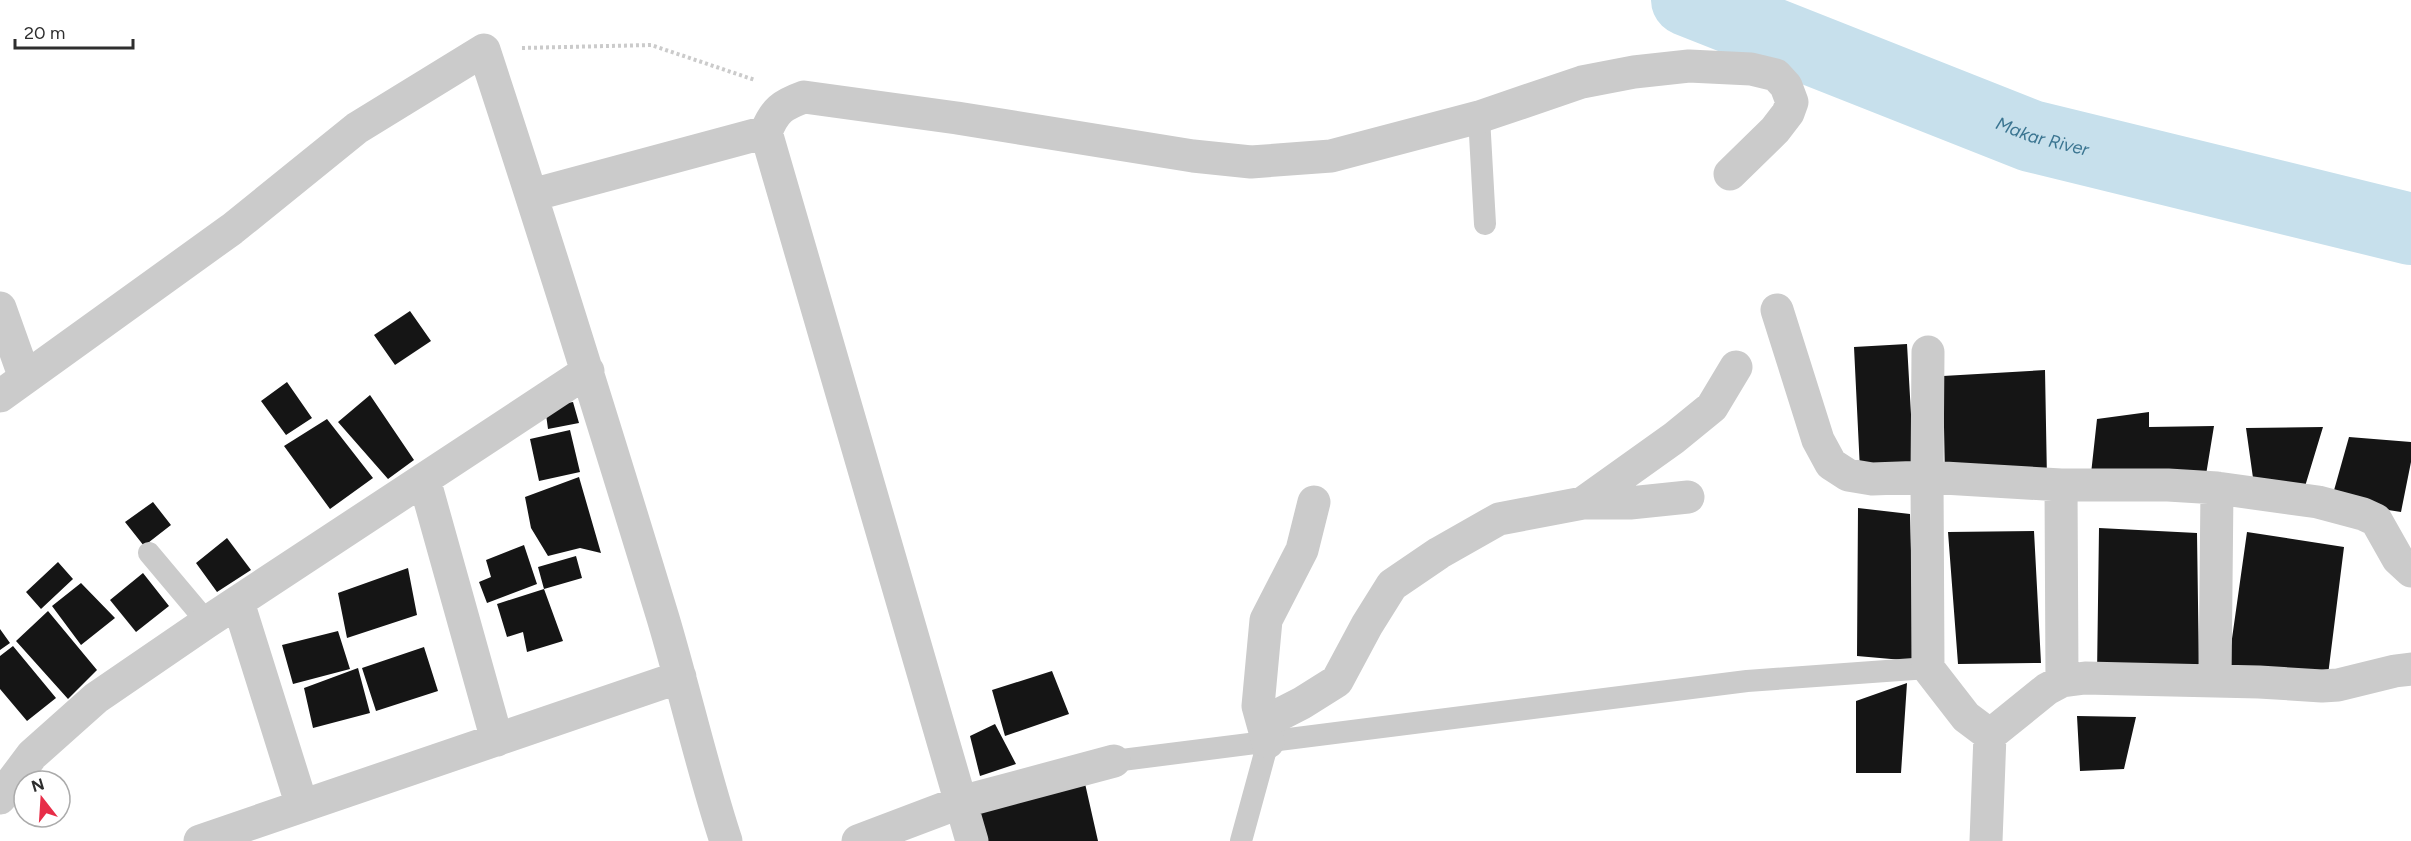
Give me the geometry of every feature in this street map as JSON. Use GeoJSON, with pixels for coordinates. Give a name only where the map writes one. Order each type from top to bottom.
{"type":"FeatureCollection","features":[{"type":"Feature","properties":{"kind":"street"},"geometry":{"type":"LineString","coordinates":[[0,308],[13,387],[232,228],[357,128],[484,50],[588,371],[680,677],[712,798],[726,841]]}},
{"type":"Feature","properties":{"kind":"street"},"geometry":{"type":"LineString","coordinates":[[972,841],[766,132],[773,116],[787,104],[804,97],[957,118],[1193,156],[1251,162],[1331,156],[1479,117],[1582,82],[1634,72],[1689,66],[1751,69],[1776,75],[1786,86],[1792,102],[1788,113],[1775,130],[1730,174]]}},
{"type":"Feature","properties":{"kind":"street"},"geometry":{"type":"LineString","coordinates":[[532,195],[766,132]]}},
{"type":"Feature","properties":{"kind":"street"},"geometry":{"type":"LineString","coordinates":[[1777,310],[1818,440],[1831,464],[1848,475],[1872,479],[1927,477],[2061,485],[2168,485],[2217,488],[2318,502],[2363,514],[2376,520],[2398,559],[2411,571]]}},
{"type":"Feature","properties":{"kind":"street"},"geometry":{"type":"LineString","coordinates":[[1928,352],[1928,668],[1966,717],[1990,735]]}},
{"type":"Feature","properties":{"kind":"street"},"geometry":{"type":"LineString","coordinates":[[1582,503],[1674,438],[1712,407],[1736,368]]}},
{"type":"Feature","properties":{"kind":"street"},"geometry":{"type":"LineString","coordinates":[[0,798],[32,755],[96,698],[207,622],[588,371]]}},
{"type":"Feature","properties":{"kind":"street"},"geometry":{"type":"LineString","coordinates":[[424,479],[497,740]]}},
{"type":"Feature","properties":{"kind":"street"},"geometry":{"type":"LineString","coordinates":[[2061,485],[2062,681]]}},
{"type":"Feature","properties":{"kind":"street"},"geometry":{"type":"LineString","coordinates":[[2215,681],[2217,488]]}},
{"type":"Feature","properties":{"kind":"street"},"geometry":{"type":"LineString","coordinates":[[1314,501],[1302,550],[1266,620],[1258,706],[1265,732],[1302,703],[1337,681],[1367,625],[1392,585],[1438,553],[1499,519],[1582,503],[1630,503],[1688,497]]}},
{"type":"Feature","properties":{"kind":"street"},"geometry":{"type":"LineString","coordinates":[[238,602],[302,806]]}},
{"type":"Feature","properties":{"kind":"street"},"geometry":{"type":"LineString","coordinates":[[1986,841],[1990,735],[2047,689],[2062,681],[2085,678],[2338,685],[2411,669]]}},
{"type":"Feature","properties":{"kind":"street"},"geometry":{"type":"LineString","coordinates":[[200,841],[680,677]]}},
{"type":"Feature","properties":{"kind":"street"},"geometry":{"type":"LineString","coordinates":[[858,841],[961,802],[1114,761]]}},
{"type":"Feature","properties":{"kind":"lane"},"geometry":{"type":"LineString","coordinates":[[1479,117],[1485,225]]}},
{"type":"Feature","properties":{"kind":"lane"},"geometry":{"type":"LineString","coordinates":[[149,553],[207,622]]}},
{"type":"Feature","properties":{"kind":"lane"},"geometry":{"type":"LineString","coordinates":[[1114,761],[1265,732],[1747,681],[1928,668]]}},
{"type":"Feature","properties":{"kind":"lane"},"geometry":{"type":"LineString","coordinates":[[1241,841],[1265,732]]}},
{"type":"Feature","properties":{"kind":"path"},"geometry":{"type":"LineString","coordinates":[[484,50],[651,45],[804,97]]}},
{"type":"Feature","properties":{"kind":"building"},"geometry":{"type":"Polygon","coordinates":[[[410,311],[431,341],[395,365],[374,335],[410,311]]]}},
{"type":"Feature","properties":{"kind":"building"},"geometry":{"type":"Polygon","coordinates":[[[1907,344],[1914,467],[1860,470],[1854,347],[1907,344]]]}},
{"type":"Feature","properties":{"kind":"building"},"geometry":{"type":"Polygon","coordinates":[[[2045,370],[2047,480],[1945,478],[1943,376],[2045,370]]]}},
{"type":"Feature","properties":{"kind":"building"},"geometry":{"type":"Polygon","coordinates":[[[287,382],[312,418],[286,435],[261,401],[287,382]]]}},
{"type":"Feature","properties":{"kind":"building"},"geometry":{"type":"Polygon","coordinates":[[[370,395],[414,460],[388,479],[338,422],[370,395]]]}},
{"type":"Feature","properties":{"kind":"building"},"geometry":{"type":"Polygon","coordinates":[[[573,402],[579,423],[548,429],[545,407],[573,402]]]}},
{"type":"Feature","properties":{"kind":"building"},"geometry":{"type":"Polygon","coordinates":[[[2149,412],[2149,427],[2214,426],[2205,481],[2090,483],[2097,419],[2149,412]]]}},
{"type":"Feature","properties":{"kind":"building"},"geometry":{"type":"Polygon","coordinates":[[[327,419],[373,478],[330,509],[284,446],[327,419]]]}},
{"type":"Feature","properties":{"kind":"building"},"geometry":{"type":"Polygon","coordinates":[[[2323,427],[2303,493],[2254,485],[2246,428],[2323,427]]]}},
{"type":"Feature","properties":{"kind":"building"},"geometry":{"type":"Polygon","coordinates":[[[570,430],[580,472],[539,481],[530,439],[570,430]]]}},
{"type":"Feature","properties":{"kind":"building"},"geometry":{"type":"Polygon","coordinates":[[[2349,437],[2411,442],[2411,462],[2401,512],[2331,501],[2349,437]]]}},
{"type":"Feature","properties":{"kind":"building"},"geometry":{"type":"Polygon","coordinates":[[[579,477],[601,553],[580,548],[548,556],[531,528],[525,497],[579,477]]]}},
{"type":"Feature","properties":{"kind":"building"},"geometry":{"type":"Polygon","coordinates":[[[153,502],[171,525],[144,546],[125,522],[153,502]]]}},
{"type":"Feature","properties":{"kind":"building"},"geometry":{"type":"Polygon","coordinates":[[[1858,508],[1910,514],[1914,661],[1857,656],[1858,508]]]}},
{"type":"Feature","properties":{"kind":"building"},"geometry":{"type":"Polygon","coordinates":[[[2099,528],[2197,533],[2199,674],[2097,675],[2099,528]]]}},
{"type":"Feature","properties":{"kind":"building"},"geometry":{"type":"Polygon","coordinates":[[[2034,531],[2041,663],[1958,664],[1948,532],[2034,531]]]}},
{"type":"Feature","properties":{"kind":"building"},"geometry":{"type":"Polygon","coordinates":[[[2247,532],[2344,547],[2327,683],[2228,667],[2247,532]]]}},
{"type":"Feature","properties":{"kind":"building"},"geometry":{"type":"Polygon","coordinates":[[[227,538],[251,570],[217,592],[196,563],[227,538]]]}},
{"type":"Feature","properties":{"kind":"building"},"geometry":{"type":"Polygon","coordinates":[[[524,545],[537,584],[487,603],[479,582],[491,577],[486,560],[524,545]]]}},
{"type":"Feature","properties":{"kind":"building"},"geometry":{"type":"Polygon","coordinates":[[[576,556],[582,578],[544,589],[538,567],[576,556]]]}},
{"type":"Feature","properties":{"kind":"building"},"geometry":{"type":"Polygon","coordinates":[[[58,562],[73,579],[41,609],[26,592],[58,562]]]}},
{"type":"Feature","properties":{"kind":"building"},"geometry":{"type":"Polygon","coordinates":[[[408,568],[417,615],[347,638],[338,593],[408,568]]]}},
{"type":"Feature","properties":{"kind":"building"},"geometry":{"type":"Polygon","coordinates":[[[143,573],[169,606],[136,632],[110,600],[143,573]]]}},
{"type":"Feature","properties":{"kind":"building"},"geometry":{"type":"Polygon","coordinates":[[[81,583],[115,618],[81,645],[52,606],[81,583]]]}},
{"type":"Feature","properties":{"kind":"building"},"geometry":{"type":"Polygon","coordinates":[[[544,589],[563,641],[527,652],[523,632],[507,637],[497,604],[544,589]]]}},
{"type":"Feature","properties":{"kind":"building"},"geometry":{"type":"Polygon","coordinates":[[[48,611],[97,670],[68,699],[16,641],[48,611]]]}},
{"type":"Feature","properties":{"kind":"building"},"geometry":{"type":"Polygon","coordinates":[[[0,629],[10,643],[0,650],[0,629]]]}},
{"type":"Feature","properties":{"kind":"building"},"geometry":{"type":"Polygon","coordinates":[[[338,631],[350,669],[293,684],[282,645],[338,631]]]}},
{"type":"Feature","properties":{"kind":"building"},"geometry":{"type":"Polygon","coordinates":[[[13,646],[56,698],[27,721],[0,689],[0,656],[13,646]]]}},
{"type":"Feature","properties":{"kind":"building"},"geometry":{"type":"Polygon","coordinates":[[[424,647],[438,691],[376,711],[362,668],[424,647]]]}},
{"type":"Feature","properties":{"kind":"building"},"geometry":{"type":"Polygon","coordinates":[[[358,668],[370,713],[313,728],[304,688],[358,668]]]}},
{"type":"Feature","properties":{"kind":"building"},"geometry":{"type":"Polygon","coordinates":[[[1052,671],[1069,714],[1005,736],[992,690],[1052,671]]]}},
{"type":"Feature","properties":{"kind":"building"},"geometry":{"type":"Polygon","coordinates":[[[1907,683],[1901,773],[1856,773],[1856,701],[1907,683]]]}},
{"type":"Feature","properties":{"kind":"building"},"geometry":{"type":"Polygon","coordinates":[[[2077,716],[2136,717],[2124,769],[2080,771],[2077,716]]]}},
{"type":"Feature","properties":{"kind":"building"},"geometry":{"type":"Polygon","coordinates":[[[995,724],[1016,764],[980,776],[970,736],[995,724]]]}},
{"type":"Feature","properties":{"kind":"building"},"geometry":{"type":"Polygon","coordinates":[[[1084,779],[1098,841],[988,841],[979,810],[1084,779]]]}},
{"type":"Feature","properties":{"kind":"waterway","name":"Makar River"},"geometry":{"type":"LineString","coordinates":[[1687,0],[2031,136],[2411,229]]}}]}
